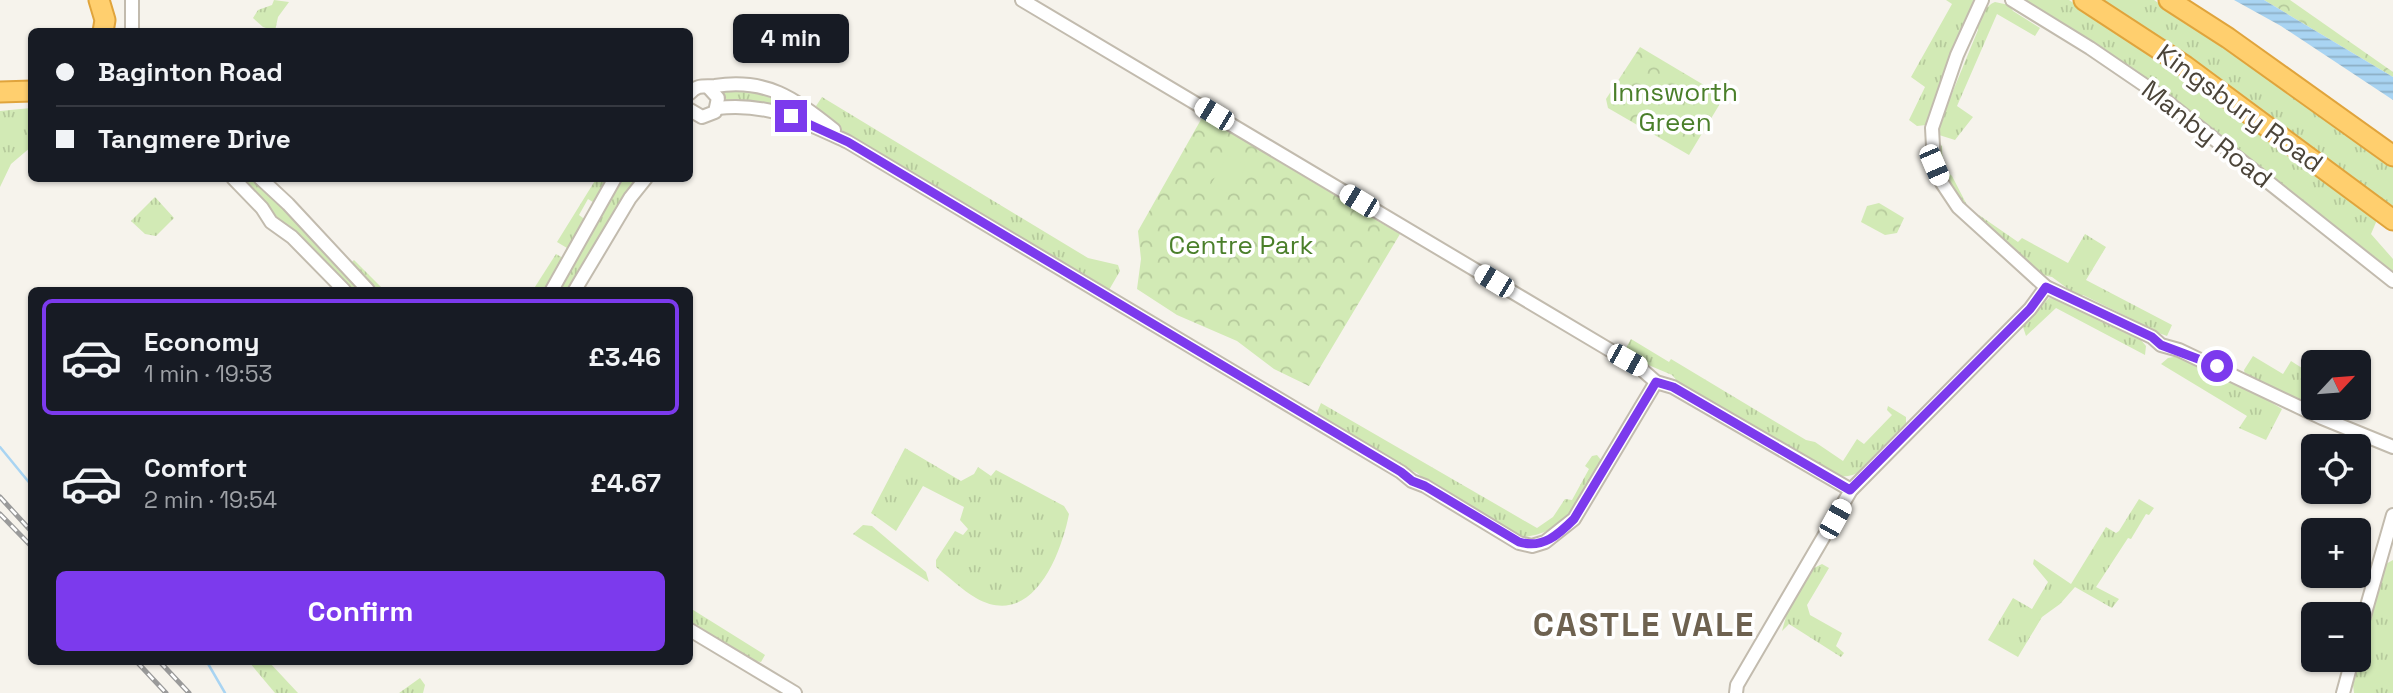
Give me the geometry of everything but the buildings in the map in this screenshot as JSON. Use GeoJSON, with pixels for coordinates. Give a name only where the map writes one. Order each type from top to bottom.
{"type":"FeatureCollection","features":[{"type":"Feature","properties":{"kind":"highway","name":"Kingsbury Road"},"geometry":{"type":"LineString","coordinates":[[2084,0],[2185,66],[2393,220]]}},
{"type":"Feature","properties":{"kind":"highway","name":"Kingsbury Road"},"geometry":{"type":"LineString","coordinates":[[2169,0],[2228,38],[2393,156]]}},
{"type":"Feature","properties":{"kind":"highway"},"geometry":{"type":"LineString","coordinates":[[101,2],[105,28]]}},
{"type":"Feature","properties":{"kind":"street"},"geometry":{"type":"LineString","coordinates":[[132,0],[132,28]]}},
{"type":"Feature","properties":{"kind":"street"},"geometry":{"type":"LineString","coordinates":[[1022,0],[1640,368],[1656,382],[1673,387],[1850,490]]}},
{"type":"Feature","properties":{"kind":"street"},"geometry":{"type":"LineString","coordinates":[[1982,0],[1957,55],[1931,135],[1934,165],[1958,207],[2046,287],[2152,337],[2161,345],[2179,350],[2322,418],[2393,447]]}},
{"type":"Feature","properties":{"kind":"street","name":"Manby Road"},"geometry":{"type":"LineString","coordinates":[[2012,0],[2100,54],[2156,93],[2393,281]]}},
{"type":"Feature","properties":{"kind":"street"},"geometry":{"type":"LineString","coordinates":[[693,91],[699,86],[737,82],[772,89],[816,115],[848,142]]}},
{"type":"Feature","properties":{"kind":"street"},"geometry":{"type":"LineString","coordinates":[[693,116],[711,115],[717,108],[718,98],[708,87]]}},
{"type":"Feature","properties":{"kind":"street"},"geometry":{"type":"LineString","coordinates":[[717,108],[754,106],[771,109],[848,142],[1412,481],[1519,542],[1532,546],[1545,542],[1574,519],[1656,382]]}},
{"type":"Feature","properties":{"kind":"street"},"geometry":{"type":"LineString","coordinates":[[237,182],[262,208],[271,222],[292,237],[341,287]]}},
{"type":"Feature","properties":{"kind":"street"},"geometry":{"type":"LineString","coordinates":[[264,182],[365,287]]}},
{"type":"Feature","properties":{"kind":"street"},"geometry":{"type":"LineString","coordinates":[[554,287],[613,182]]}},
{"type":"Feature","properties":{"kind":"street"},"geometry":{"type":"LineString","coordinates":[[577,287],[643,182]]}},
{"type":"Feature","properties":{"kind":"street"},"geometry":{"type":"LineString","coordinates":[[1737,693],[1737,685],[1850,490],[2030,309],[2046,287]]}},
{"type":"Feature","properties":{"kind":"street"},"geometry":{"type":"LineString","coordinates":[[2368,602],[2393,515]]}},
{"type":"Feature","properties":{"kind":"street"},"geometry":{"type":"LineString","coordinates":[[693,632],[795,693]]}},
{"type":"Feature","properties":{"kind":"street"},"geometry":{"type":"LineString","coordinates":[[2343,693],[2349,672]]}},
{"type":"Feature","properties":{"kind":"green space"},"geometry":{"type":"Polygon","coordinates":[[[274,0],[289,2],[278,17],[276,28],[263,27],[253,18],[258,10],[272,5],[274,0]]]}},
{"type":"Feature","properties":{"kind":"green space"},"geometry":{"type":"Polygon","coordinates":[[[1946,0],[1973,0],[1972,9],[1926,125],[1917,126],[1909,120],[1925,87],[1911,77],[1952,4],[1946,0]]]}},
{"type":"Feature","properties":{"kind":"green space"},"geometry":{"type":"Polygon","coordinates":[[[2016,0],[2069,0],[2192,82],[2377,220],[2371,234],[2393,259],[2393,278],[2278,184],[2016,0]]]}},
{"type":"Feature","properties":{"kind":"green space"},"geometry":{"type":"Polygon","coordinates":[[[2095,0],[2154,0],[2358,140],[2367,151],[2393,167],[2393,212],[2095,0]]]}},
{"type":"Feature","properties":{"kind":"green space"},"geometry":{"type":"Polygon","coordinates":[[[2264,0],[2290,0],[2393,72],[2393,77],[2264,0]]]}},
{"type":"Feature","properties":{"kind":"green space"},"geometry":{"type":"Polygon","coordinates":[[[1995,2],[2009,5],[2013,11],[2040,28],[2035,36],[1997,14],[1957,106],[1973,117],[1955,140],[1939,135],[1937,130],[1981,18],[1988,6],[1995,2]]]}},
{"type":"Feature","properties":{"kind":"green space","name":"Innsworth Green"},"geometry":{"type":"Polygon","coordinates":[[[1640,47],[1724,97],[1689,155],[1608,108],[1606,99],[1640,47]]]}},
{"type":"Feature","properties":{"kind":"green space"},"geometry":{"type":"Polygon","coordinates":[[[750,89],[801,111],[793,114],[721,105],[720,92],[750,89]]]}},
{"type":"Feature","properties":{"kind":"green space"},"geometry":{"type":"Polygon","coordinates":[[[822,97],[1088,258],[1118,265],[1120,271],[1109,290],[1104,290],[859,143],[819,113],[816,106],[822,97]]]}},
{"type":"Feature","properties":{"kind":"green space"},"geometry":{"type":"Polygon","coordinates":[[[28,108],[28,150],[11,164],[0,187],[0,111],[28,108]]]}},
{"type":"Feature","properties":{"kind":"green space","name":"Centre Park"},"geometry":{"type":"Polygon","coordinates":[[[1203,116],[1400,234],[1309,386],[1274,369],[1237,341],[1177,315],[1137,289],[1141,259],[1138,231],[1203,116]]]}},
{"type":"Feature","properties":{"kind":"green space"},"geometry":{"type":"Polygon","coordinates":[[[1939,143],[1942,146],[1943,168],[1952,176],[1968,207],[1964,206],[1954,192],[1941,168],[1939,143]]]}},
{"type":"Feature","properties":{"kind":"green space"},"geometry":{"type":"Polygon","coordinates":[[[1228,155],[1246,166],[1230,195],[1211,184],[1228,155]]]}},
{"type":"Feature","properties":{"kind":"green space"},"geometry":{"type":"Polygon","coordinates":[[[242,182],[256,182],[290,211],[290,216],[360,287],[345,287],[275,221],[242,182]]]}},
{"type":"Feature","properties":{"kind":"green space"},"geometry":{"type":"Polygon","coordinates":[[[594,182],[608,182],[596,204],[588,199],[579,215],[587,221],[567,248],[557,242],[594,182]]]}},
{"type":"Feature","properties":{"kind":"green space"},"geometry":{"type":"Polygon","coordinates":[[[619,182],[640,182],[574,287],[557,287],[619,182]]]}},
{"type":"Feature","properties":{"kind":"green space"},"geometry":{"type":"Polygon","coordinates":[[[155,197],[174,218],[156,236],[145,234],[131,221],[155,197]]]}},
{"type":"Feature","properties":{"kind":"green space"},"geometry":{"type":"Polygon","coordinates":[[[1879,203],[1904,218],[1897,233],[1885,235],[1861,222],[1867,206],[1879,203]]]}},
{"type":"Feature","properties":{"kind":"green space"},"geometry":{"type":"Polygon","coordinates":[[[1979,215],[2018,242],[2022,238],[2068,263],[2085,234],[2106,247],[2086,280],[2172,325],[2167,336],[2131,323],[2130,318],[2083,295],[2079,297],[2052,277],[2042,275],[1977,218],[1979,215]]]}},
{"type":"Feature","properties":{"kind":"green space"},"geometry":{"type":"Polygon","coordinates":[[[556,254],[563,258],[563,264],[548,287],[535,287],[556,254]]]}},
{"type":"Feature","properties":{"kind":"green space"},"geometry":{"type":"Polygon","coordinates":[[[354,260],[381,287],[369,287],[349,265],[354,260]]]}},
{"type":"Feature","properties":{"kind":"green space"},"geometry":{"type":"Polygon","coordinates":[[[2049,298],[2060,299],[2140,339],[2146,346],[2145,355],[2056,308],[2026,336],[2022,324],[2049,298]]]}},
{"type":"Feature","properties":{"kind":"green space"},"geometry":{"type":"Polygon","coordinates":[[[1631,339],[1669,362],[1671,359],[1843,461],[1857,439],[1864,444],[1892,415],[1887,410],[1888,406],[1906,417],[1906,425],[1867,467],[1849,476],[1839,476],[1685,390],[1672,375],[1627,356],[1625,350],[1631,339]]]}},
{"type":"Feature","properties":{"kind":"green space"},"geometry":{"type":"Polygon","coordinates":[[[2179,356],[2236,381],[2282,409],[2266,440],[2239,428],[2247,416],[2161,364],[2168,358],[2179,356]]]}},
{"type":"Feature","properties":{"kind":"green space"},"geometry":{"type":"Polygon","coordinates":[[[2253,356],[2283,374],[2291,361],[2301,367],[2301,401],[2245,375],[2244,370],[2253,356]]]}},
{"type":"Feature","properties":{"kind":"green space"},"geometry":{"type":"Polygon","coordinates":[[[1321,403],[1537,528],[1553,517],[1565,499],[1572,500],[1589,469],[1585,466],[1592,456],[1597,455],[1601,460],[1580,499],[1563,520],[1539,534],[1524,537],[1438,490],[1417,473],[1386,458],[1316,415],[1321,403]]]}},
{"type":"Feature","properties":{"kind":"green space"},"geometry":{"type":"Polygon","coordinates":[[[905,448],[961,481],[974,474],[978,467],[991,476],[996,470],[1064,506],[1069,514],[1059,549],[1051,567],[1028,596],[1013,604],[996,605],[971,595],[936,567],[936,560],[955,531],[963,535],[968,529],[960,520],[964,507],[923,486],[896,531],[871,513],[905,448]]]}},
{"type":"Feature","properties":{"kind":"green space"},"geometry":{"type":"Polygon","coordinates":[[[2139,499],[2154,508],[2149,515],[2146,514],[2131,539],[2128,538],[2096,587],[2119,599],[2112,608],[2075,587],[2060,604],[2042,617],[2018,657],[1988,640],[2013,598],[2032,609],[2048,582],[2033,564],[2034,559],[2071,584],[2106,527],[2116,533],[2119,531],[2139,499]]]}},
{"type":"Feature","properties":{"kind":"green space"},"geometry":{"type":"Polygon","coordinates":[[[863,525],[872,526],[926,572],[929,582],[853,534],[863,525]]]}},
{"type":"Feature","properties":{"kind":"green space"},"geometry":{"type":"Polygon","coordinates":[[[2393,560],[2393,693],[2354,693],[2356,672],[2371,672],[2371,615],[2384,565],[2393,560]]]}},
{"type":"Feature","properties":{"kind":"green space"},"geometry":{"type":"Polygon","coordinates":[[[1822,564],[1829,568],[1807,605],[1810,615],[1842,633],[1836,646],[1844,653],[1841,657],[1789,624],[1782,631],[1787,613],[1814,568],[1822,564]]]}},
{"type":"Feature","properties":{"kind":"green space"},"geometry":{"type":"Polygon","coordinates":[[[693,610],[765,655],[761,662],[747,660],[746,656],[693,625],[693,610]]]}},
{"type":"Feature","properties":{"kind":"green space"},"geometry":{"type":"Polygon","coordinates":[[[252,665],[272,665],[298,693],[275,693],[252,665]]]}},
{"type":"Feature","properties":{"kind":"green space"},"geometry":{"type":"Polygon","coordinates":[[[420,678],[425,685],[423,693],[399,693],[420,678]]]}},
{"type":"Feature","properties":{"kind":"water"},"geometry":{"type":"Polygon","coordinates":[[[2234,0],[2264,0],[2393,77],[2393,100],[2281,26],[2234,0]]]}},
{"type":"Feature","properties":{"kind":"waterway"},"geometry":{"type":"LineString","coordinates":[[0,447],[28,481]]}},
{"type":"Feature","properties":{"kind":"waterway"},"geometry":{"type":"LineString","coordinates":[[209,665],[225,693]]}},
{"type":"Feature","properties":{"kind":"railway"},"geometry":{"type":"LineString","coordinates":[[0,497],[28,528]]}},
{"type":"Feature","properties":{"kind":"railway"},"geometry":{"type":"LineString","coordinates":[[0,514],[28,543]]}},
{"type":"Feature","properties":{"kind":"railway"},"geometry":{"type":"LineString","coordinates":[[140,665],[166,693]]}},
{"type":"Feature","properties":{"kind":"railway"},"geometry":{"type":"LineString","coordinates":[[163,665],[189,693]]}},
{"type":"Feature","properties":{"kind":"district","name":"CASTLE VALE"},"geometry":{"type":"Point","coordinates":[1644,624]}},
{"type":"Feature","properties":{"kind":"route"},"geometry":{"type":"LineString","coordinates":[[791,116],[848,142],[1412,481],[1425,486],[1506,535],[1532,546],[1558,535],[1574,519],[1656,382],[1673,387],[1850,490],[2030,309],[2046,287],[2152,337],[2161,345],[2217,366]]}}]}
